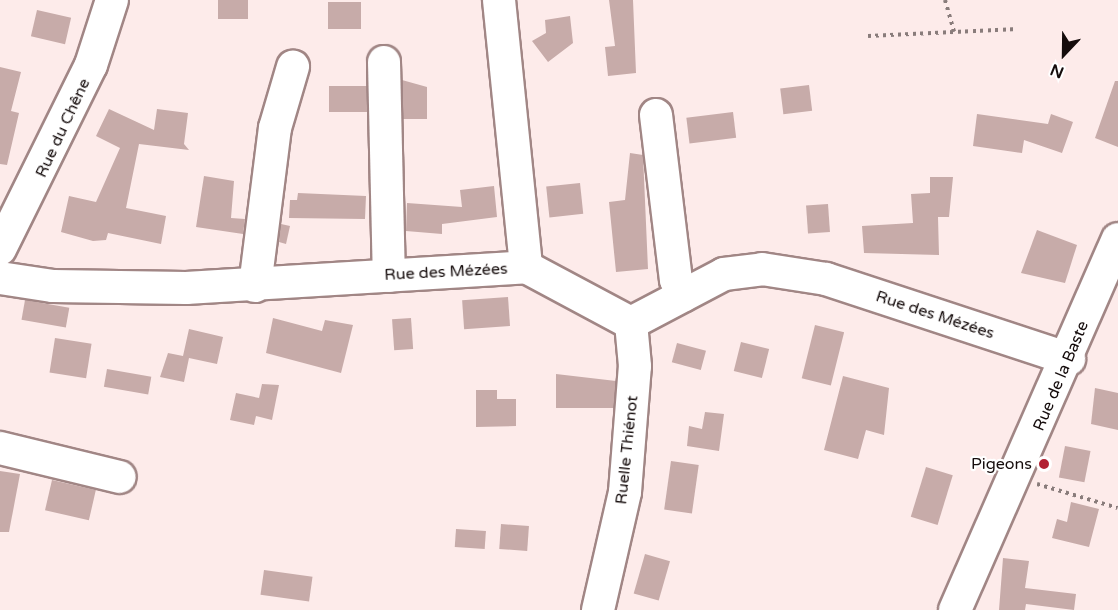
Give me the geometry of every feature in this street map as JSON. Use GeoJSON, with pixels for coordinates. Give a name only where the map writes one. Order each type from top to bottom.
{"type":"FeatureCollection","features":[{"type":"Feature","properties":{"kind":"street","name":"Rue du Chêne"},"geometry":{"type":"LineString","coordinates":[[0,249],[87,75],[112,0]]}},
{"type":"Feature","properties":{"kind":"street"},"geometry":{"type":"LineString","coordinates":[[499,0],[526,267]]}},
{"type":"Feature","properties":{"kind":"street"},"geometry":{"type":"LineString","coordinates":[[384,62],[389,276]]}},
{"type":"Feature","properties":{"kind":"street"},"geometry":{"type":"LineString","coordinates":[[255,286],[275,128],[293,67]]}},
{"type":"Feature","properties":{"kind":"street"},"geometry":{"type":"LineString","coordinates":[[656,115],[676,280],[683,296]]}},
{"type":"Feature","properties":{"kind":"street","name":"Rue de la Baste"},"geometry":{"type":"LineString","coordinates":[[955,610],[1069,359],[1118,240]]}},
{"type":"Feature","properties":{"kind":"street","name":"Rue des Mézées"},"geometry":{"type":"LineString","coordinates":[[0,279],[53,285],[255,286],[526,267],[631,323],[724,273],[762,269],[826,279],[1069,359]]}},
{"type":"Feature","properties":{"kind":"street","name":"Ruelle Thiénot"},"geometry":{"type":"LineString","coordinates":[[598,610],[625,492],[635,366],[631,323]]}},
{"type":"Feature","properties":{"kind":"street"},"geometry":{"type":"LineString","coordinates":[[0,448],[120,477]]}},
{"type":"Feature","properties":{"kind":"path"},"geometry":{"type":"LineString","coordinates":[[945,0],[954,32]]}},
{"type":"Feature","properties":{"kind":"path"},"geometry":{"type":"LineString","coordinates":[[868,36],[1018,29]]}},
{"type":"Feature","properties":{"kind":"path"},"geometry":{"type":"LineString","coordinates":[[1017,477],[1118,508]]}},
{"type":"Feature","properties":{"kind":"building"},"geometry":{"type":"Polygon","coordinates":[[[218,0],[248,0],[248,19],[218,19],[218,0]]]}},
{"type":"Feature","properties":{"kind":"building"},"geometry":{"type":"Polygon","coordinates":[[[609,0],[633,0],[636,73],[608,76],[605,47],[615,46],[609,0]]]}},
{"type":"Feature","properties":{"kind":"building"},"geometry":{"type":"Polygon","coordinates":[[[328,2],[361,2],[361,29],[328,29],[328,2]]]}},
{"type":"Feature","properties":{"kind":"building"},"geometry":{"type":"Polygon","coordinates":[[[37,10],[71,18],[65,44],[31,36],[37,10]]]}},
{"type":"Feature","properties":{"kind":"building"},"geometry":{"type":"Polygon","coordinates":[[[570,16],[573,43],[548,62],[532,41],[546,33],[545,20],[570,16]]]}},
{"type":"Feature","properties":{"kind":"building"},"geometry":{"type":"Polygon","coordinates":[[[0,67],[21,72],[11,111],[19,113],[7,165],[0,164],[0,67]]]}},
{"type":"Feature","properties":{"kind":"building"},"geometry":{"type":"Polygon","coordinates":[[[402,80],[427,87],[427,119],[403,119],[402,80]]]}},
{"type":"Feature","properties":{"kind":"building"},"geometry":{"type":"Polygon","coordinates":[[[1115,81],[1118,81],[1118,147],[1095,138],[1115,81]]]}},
{"type":"Feature","properties":{"kind":"building"},"geometry":{"type":"Polygon","coordinates":[[[809,85],[812,111],[783,114],[780,89],[809,85]]]}},
{"type":"Feature","properties":{"kind":"building"},"geometry":{"type":"Polygon","coordinates":[[[329,86],[367,86],[367,112],[329,112],[329,86]]]}},
{"type":"Feature","properties":{"kind":"building"},"geometry":{"type":"Polygon","coordinates":[[[109,109],[154,130],[157,109],[188,113],[184,144],[189,150],[139,144],[126,208],[166,216],[161,244],[108,233],[106,240],[93,241],[61,232],[69,196],[96,202],[120,148],[96,136],[109,109]]]}},
{"type":"Feature","properties":{"kind":"building"},"geometry":{"type":"Polygon","coordinates":[[[733,112],[736,138],[690,144],[686,118],[733,112]]]}},
{"type":"Feature","properties":{"kind":"building"},"geometry":{"type":"Polygon","coordinates":[[[977,114],[1048,124],[1051,114],[1073,122],[1062,153],[1024,140],[1022,153],[973,146],[977,114]]]}},
{"type":"Feature","properties":{"kind":"building"},"geometry":{"type":"Polygon","coordinates":[[[630,153],[643,155],[648,269],[616,272],[609,202],[625,200],[630,153]]]}},
{"type":"Feature","properties":{"kind":"building"},"geometry":{"type":"Polygon","coordinates":[[[204,176],[234,181],[231,218],[245,219],[243,234],[196,227],[204,176]]]}},
{"type":"Feature","properties":{"kind":"building"},"geometry":{"type":"Polygon","coordinates":[[[930,177],[953,177],[949,217],[938,217],[939,255],[864,253],[862,226],[913,223],[911,194],[930,193],[930,177]]]}},
{"type":"Feature","properties":{"kind":"building"},"geometry":{"type":"Polygon","coordinates":[[[580,183],[583,214],[549,217],[546,187],[580,183]]]}},
{"type":"Feature","properties":{"kind":"building"},"geometry":{"type":"Polygon","coordinates":[[[494,186],[497,217],[442,224],[442,234],[406,231],[407,203],[462,207],[460,190],[494,186]]]}},
{"type":"Feature","properties":{"kind":"building"},"geometry":{"type":"Polygon","coordinates":[[[298,193],[366,196],[365,219],[289,218],[290,200],[297,200],[298,193]]]}},
{"type":"Feature","properties":{"kind":"building"},"geometry":{"type":"Polygon","coordinates":[[[828,204],[830,232],[808,233],[806,206],[828,204]]]}},
{"type":"Feature","properties":{"kind":"building"},"geometry":{"type":"Polygon","coordinates":[[[281,224],[290,226],[286,244],[279,242],[281,224]]]}},
{"type":"Feature","properties":{"kind":"building"},"geometry":{"type":"Polygon","coordinates":[[[1037,230],[1077,245],[1065,283],[1021,273],[1037,230]]]}},
{"type":"Feature","properties":{"kind":"building"},"geometry":{"type":"Polygon","coordinates":[[[508,297],[510,326],[464,329],[462,300],[508,297]]]}},
{"type":"Feature","properties":{"kind":"building"},"geometry":{"type":"Polygon","coordinates":[[[25,300],[69,308],[66,328],[22,320],[25,300]]]}},
{"type":"Feature","properties":{"kind":"building"},"geometry":{"type":"Polygon","coordinates":[[[273,318],[322,331],[325,320],[353,325],[341,373],[266,353],[273,318]]]}},
{"type":"Feature","properties":{"kind":"building"},"geometry":{"type":"Polygon","coordinates":[[[411,318],[413,349],[394,350],[392,319],[411,318]]]}},
{"type":"Feature","properties":{"kind":"building"},"geometry":{"type":"Polygon","coordinates":[[[815,325],[844,332],[831,386],[802,378],[815,325]]]}},
{"type":"Feature","properties":{"kind":"building"},"geometry":{"type":"Polygon","coordinates":[[[189,329],[223,337],[217,364],[189,358],[184,382],[160,377],[168,353],[183,356],[189,329]]]}},
{"type":"Feature","properties":{"kind":"building"},"geometry":{"type":"Polygon","coordinates":[[[55,338],[92,344],[86,378],[50,373],[55,338]]]}},
{"type":"Feature","properties":{"kind":"building"},"geometry":{"type":"Polygon","coordinates":[[[741,342],[769,349],[762,378],[734,371],[741,342]]]}},
{"type":"Feature","properties":{"kind":"building"},"geometry":{"type":"Polygon","coordinates":[[[677,343],[706,351],[701,370],[672,362],[677,343]]]}},
{"type":"Feature","properties":{"kind":"building"},"geometry":{"type":"Polygon","coordinates":[[[107,369],[151,377],[148,395],[104,387],[107,369]]]}},
{"type":"Feature","properties":{"kind":"building"},"geometry":{"type":"Polygon","coordinates":[[[556,374],[616,381],[614,408],[556,408],[556,374]]]}},
{"type":"Feature","properties":{"kind":"building"},"geometry":{"type":"Polygon","coordinates":[[[843,376],[889,388],[884,435],[866,430],[858,459],[824,450],[843,376]]]}},
{"type":"Feature","properties":{"kind":"building"},"geometry":{"type":"Polygon","coordinates":[[[262,384],[279,385],[272,420],[256,416],[254,425],[230,420],[236,393],[259,398],[262,384]]]}},
{"type":"Feature","properties":{"kind":"building"},"geometry":{"type":"Polygon","coordinates":[[[1095,388],[1118,393],[1118,430],[1091,424],[1095,388]]]}},
{"type":"Feature","properties":{"kind":"building"},"geometry":{"type":"Polygon","coordinates":[[[476,390],[497,390],[497,399],[516,399],[516,426],[476,427],[476,390]]]}},
{"type":"Feature","properties":{"kind":"building"},"geometry":{"type":"Polygon","coordinates":[[[705,412],[724,414],[719,451],[687,446],[689,426],[702,429],[705,412]]]}},
{"type":"Feature","properties":{"kind":"building"},"geometry":{"type":"Polygon","coordinates":[[[1065,446],[1091,451],[1084,482],[1059,477],[1065,446]]]}},
{"type":"Feature","properties":{"kind":"building"},"geometry":{"type":"Polygon","coordinates":[[[671,461],[699,465],[692,513],[664,510],[671,461]]]}},
{"type":"Feature","properties":{"kind":"building"},"geometry":{"type":"Polygon","coordinates":[[[926,467],[953,475],[938,525],[911,517],[926,467]]]}},
{"type":"Feature","properties":{"kind":"building"},"geometry":{"type":"Polygon","coordinates":[[[0,471],[20,474],[9,532],[0,532],[0,471]]]}},
{"type":"Feature","properties":{"kind":"building"},"geometry":{"type":"Polygon","coordinates":[[[52,480],[96,490],[89,520],[45,510],[52,480]]]}},
{"type":"Feature","properties":{"kind":"building"},"geometry":{"type":"Polygon","coordinates":[[[1071,502],[1099,509],[1089,547],[1052,538],[1057,519],[1067,522],[1071,502]]]}},
{"type":"Feature","properties":{"kind":"building"},"geometry":{"type":"Polygon","coordinates":[[[501,524],[529,526],[527,551],[499,549],[501,524]]]}},
{"type":"Feature","properties":{"kind":"building"},"geometry":{"type":"Polygon","coordinates":[[[456,529],[486,531],[485,549],[455,547],[456,529]]]}},
{"type":"Feature","properties":{"kind":"building"},"geometry":{"type":"Polygon","coordinates":[[[645,554],[670,561],[659,601],[634,593],[645,554]]]}},
{"type":"Feature","properties":{"kind":"building"},"geometry":{"type":"Polygon","coordinates":[[[1003,558],[1029,561],[1025,588],[1076,594],[1074,610],[1026,604],[1025,610],[999,610],[1003,558]]]}},
{"type":"Feature","properties":{"kind":"building"},"geometry":{"type":"Polygon","coordinates":[[[264,570],[313,577],[309,602],[261,595],[264,570]]]}},
{"type":"Feature","properties":{"kind":"place","name":"Pigeons"},"geometry":{"type":"Point","coordinates":[1044,464]}}]}
